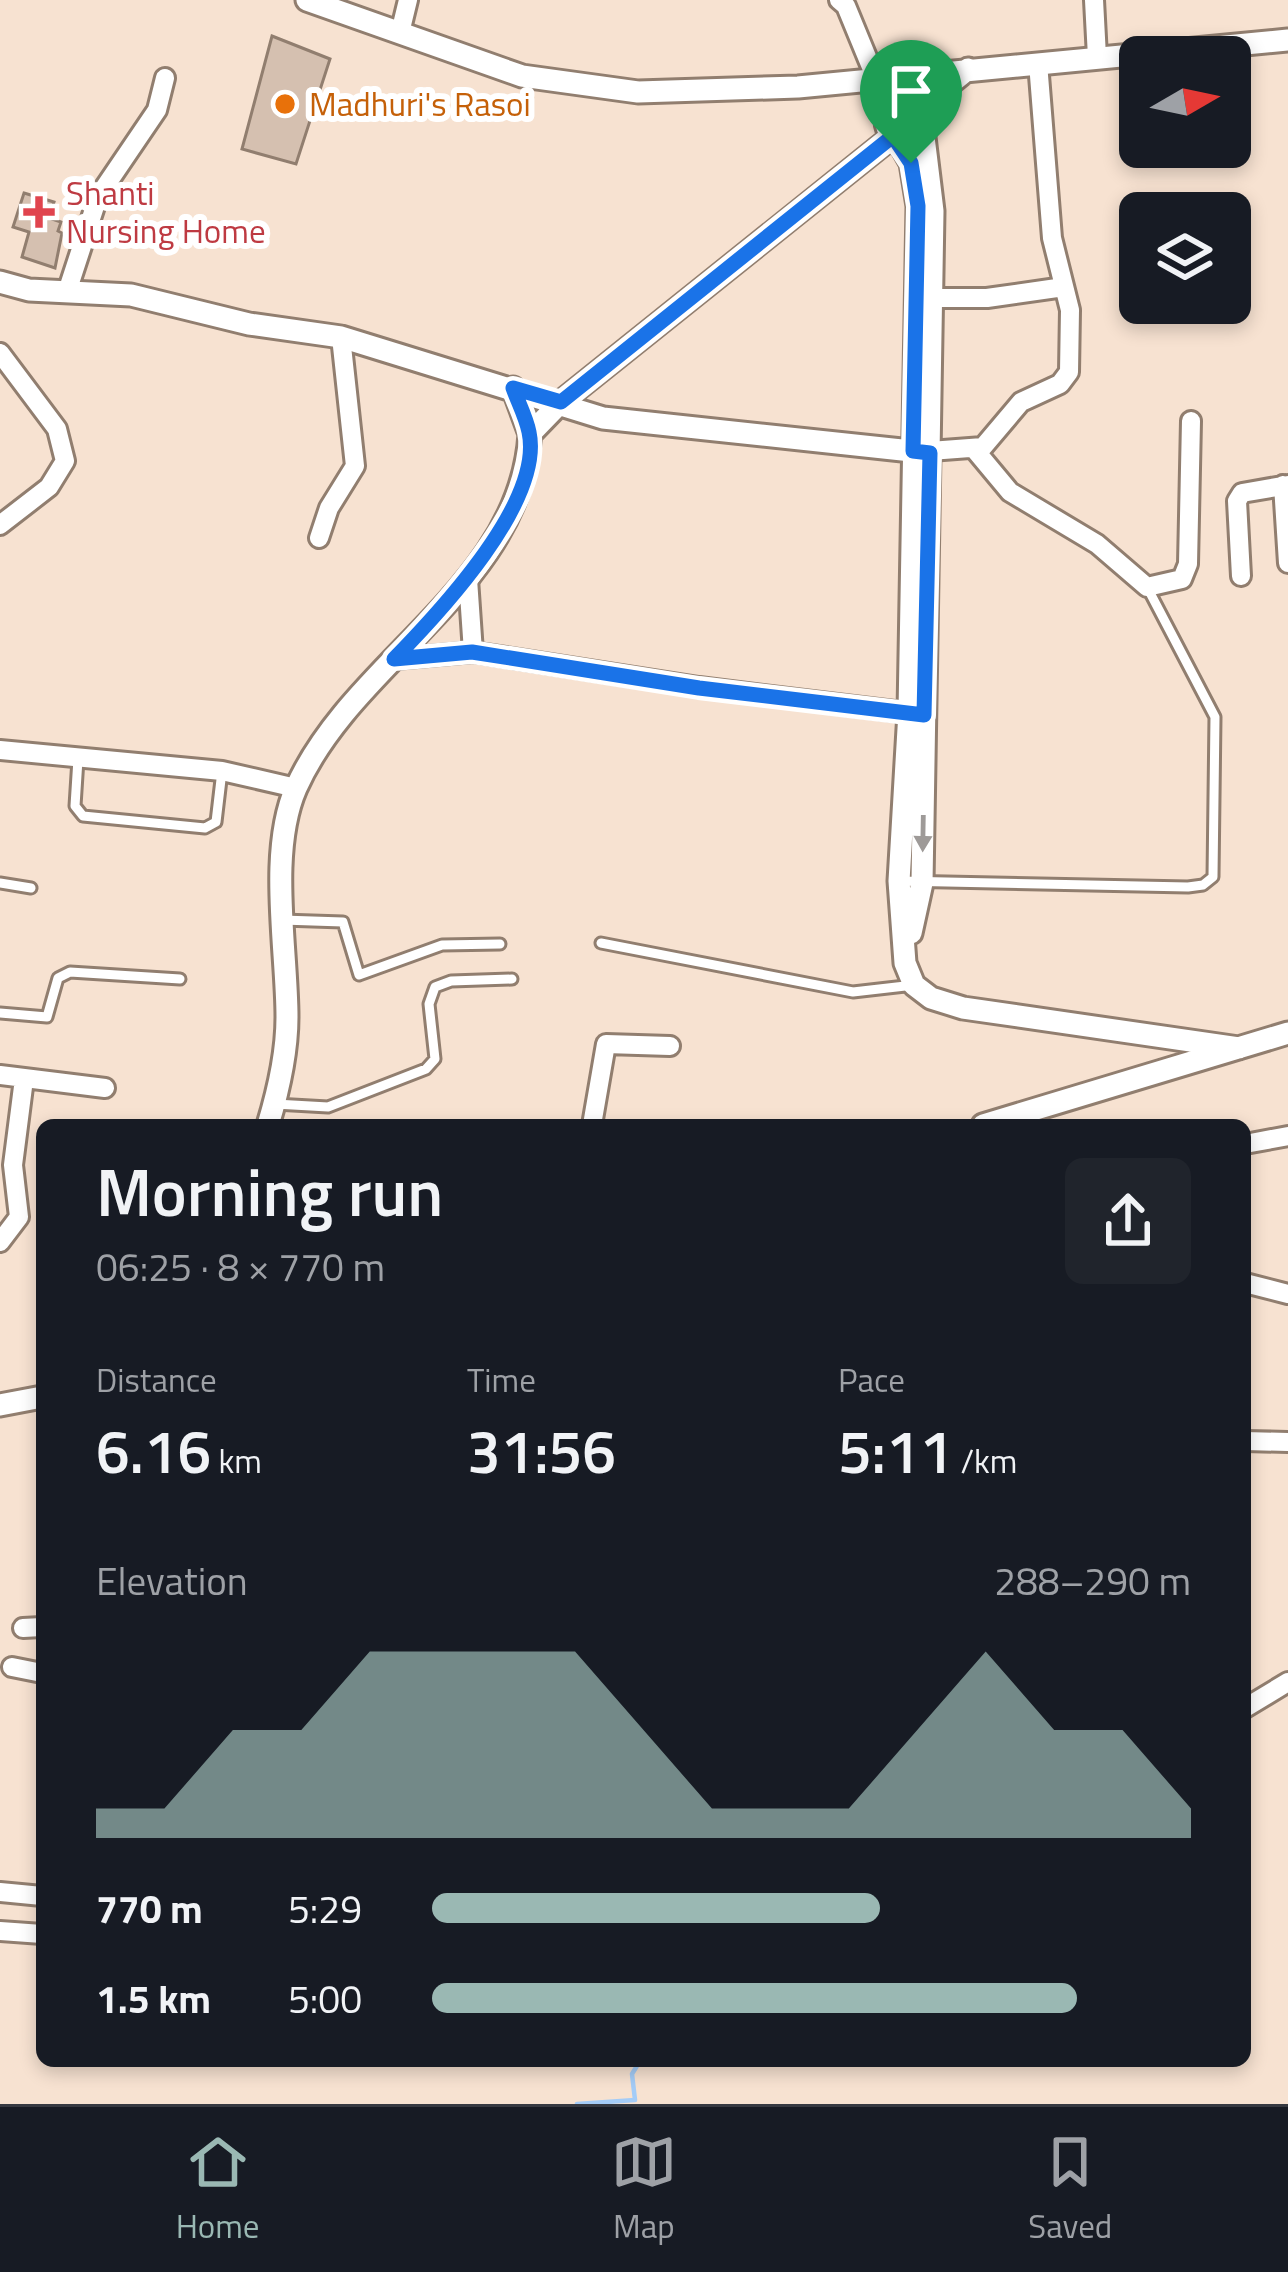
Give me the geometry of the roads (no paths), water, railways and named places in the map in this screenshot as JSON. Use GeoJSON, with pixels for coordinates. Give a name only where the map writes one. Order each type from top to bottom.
{"type":"FeatureCollection","features":[{"type":"Feature","properties":{"kind":"street"},"geometry":{"type":"LineString","coordinates":[[307,0],[522,76],[581,87],[713,92],[1288,40]]}},
{"type":"Feature","properties":{"kind":"street"},"geometry":{"type":"LineString","coordinates":[[400,33],[409,0]]}},
{"type":"Feature","properties":{"kind":"street"},"geometry":{"type":"LineString","coordinates":[[839,0],[846,6],[876,79],[914,113],[933,211],[905,963],[914,986],[931,998],[963,1008],[1239,1048]]}},
{"type":"Feature","properties":{"kind":"street"},"geometry":{"type":"LineString","coordinates":[[1094,0],[1097,57]]}},
{"type":"Feature","properties":{"kind":"street"},"geometry":{"type":"LineString","coordinates":[[0,283],[131,295],[249,324],[341,337],[603,418],[924,452],[975,450],[988,443],[1027,396],[1067,376],[1070,310],[1052,238],[1038,63]]}},
{"type":"Feature","properties":{"kind":"street"},"geometry":{"type":"LineString","coordinates":[[924,452],[918,206],[911,163],[887,115],[914,113],[968,69]]}},
{"type":"Feature","properties":{"kind":"street"},"geometry":{"type":"LineString","coordinates":[[67,292],[98,196],[157,110],[164,79]]}},
{"type":"Feature","properties":{"kind":"street"},"geometry":{"type":"LineString","coordinates":[[530,434],[561,402],[895,137],[916,137],[914,113]]}},
{"type":"Feature","properties":{"kind":"street"},"geometry":{"type":"LineString","coordinates":[[932,298],[987,298],[1064,287]]}},
{"type":"Feature","properties":{"kind":"street"},"geometry":{"type":"LineString","coordinates":[[319,538],[329,508],[355,466],[341,337]]}},
{"type":"Feature","properties":{"kind":"street"},"geometry":{"type":"LineString","coordinates":[[0,353],[57,429],[65,461],[49,487],[0,526]]}},
{"type":"Feature","properties":{"kind":"street"},"geometry":{"type":"LineString","coordinates":[[271,1114],[287,1022],[282,920],[286,826],[296,788],[357,694],[468,579],[516,497],[528,461],[530,434],[513,388]]}},
{"type":"Feature","properties":{"kind":"street"},"geometry":{"type":"LineString","coordinates":[[975,450],[1010,492],[1097,544],[1147,587],[1186,575],[1191,421]]}},
{"type":"Feature","properties":{"kind":"street"},"geometry":{"type":"LineString","coordinates":[[1241,576],[1238,501],[1247,489],[1285,485],[1288,563]]}},
{"type":"Feature","properties":{"kind":"street"},"geometry":{"type":"LineString","coordinates":[[468,579],[472,652]]}},
{"type":"Feature","properties":{"kind":"street"},"geometry":{"type":"LineString","coordinates":[[394,659],[472,652],[699,688],[916,713]]}},
{"type":"Feature","properties":{"kind":"street"},"geometry":{"type":"LineString","coordinates":[[0,750],[222,771],[296,788]]}},
{"type":"Feature","properties":{"kind":"street"},"geometry":{"type":"LineString","coordinates":[[1003,1119],[1288,1033]]}},
{"type":"Feature","properties":{"kind":"street"},"geometry":{"type":"LineString","coordinates":[[593,1119],[606,1044],[670,1046]]}},
{"type":"Feature","properties":{"kind":"street"},"geometry":{"type":"LineString","coordinates":[[0,1075],[105,1088]]}},
{"type":"Feature","properties":{"kind":"street"},"geometry":{"type":"LineString","coordinates":[[0,1242],[20,1217],[13,1166],[24,1078]]}},
{"type":"Feature","properties":{"kind":"street"},"geometry":{"type":"LineString","coordinates":[[1251,1143],[1288,1136]]}},
{"type":"Feature","properties":{"kind":"street"},"geometry":{"type":"LineString","coordinates":[[1251,1285],[1288,1294]]}},
{"type":"Feature","properties":{"kind":"street"},"geometry":{"type":"LineString","coordinates":[[0,1405],[36,1398]]}},
{"type":"Feature","properties":{"kind":"street"},"geometry":{"type":"LineString","coordinates":[[1251,1441],[1288,1442]]}},
{"type":"Feature","properties":{"kind":"street"},"geometry":{"type":"LineString","coordinates":[[11,1667],[36,1672]]}},
{"type":"Feature","properties":{"kind":"street"},"geometry":{"type":"LineString","coordinates":[[1251,1704],[1288,1682]]}},
{"type":"Feature","properties":{"kind":"street"},"geometry":{"type":"LineString","coordinates":[[0,1892],[36,1895]]}},
{"type":"Feature","properties":{"kind":"street"},"geometry":{"type":"LineString","coordinates":[[0,1931],[36,1934]]}},
{"type":"Feature","properties":{"kind":"lane"},"geometry":{"type":"LineString","coordinates":[[910,882],[1188,887],[1214,877],[1215,717],[1147,587]]}},
{"type":"Feature","properties":{"kind":"lane"},"geometry":{"type":"LineString","coordinates":[[78,758],[75,806],[83,816],[205,828],[216,822],[222,771]]}},
{"type":"Feature","properties":{"kind":"lane"},"geometry":{"type":"LineString","coordinates":[[0,883],[31,888]]}},
{"type":"Feature","properties":{"kind":"lane"},"geometry":{"type":"LineString","coordinates":[[282,920],[344,922],[359,974],[442,945],[500,944]]}},
{"type":"Feature","properties":{"kind":"lane"},"geometry":{"type":"LineString","coordinates":[[601,943],[853,992],[914,986]]}},
{"type":"Feature","properties":{"kind":"lane"},"geometry":{"type":"LineString","coordinates":[[0,1013],[47,1017],[58,979],[70,972],[180,979]]}},
{"type":"Feature","properties":{"kind":"lane"},"geometry":{"type":"LineString","coordinates":[[271,1114],[328,1107],[426,1070],[435,1059],[429,1004],[435,987],[451,981],[512,979]]}},
{"type":"Feature","properties":{"kind":"waterway"},"geometry":{"type":"LineString","coordinates":[[577,2104],[635,2100],[632,2074],[636,2067]]}},
{"type":"Feature","properties":{"kind":"place","name":"Madhuri's Rasoi"},"geometry":{"type":"Point","coordinates":[285,104]}},
{"type":"Feature","properties":{"kind":"place","name":"Shanti Nursing Home"},"geometry":{"type":"Point","coordinates":[39,212]}}]}
